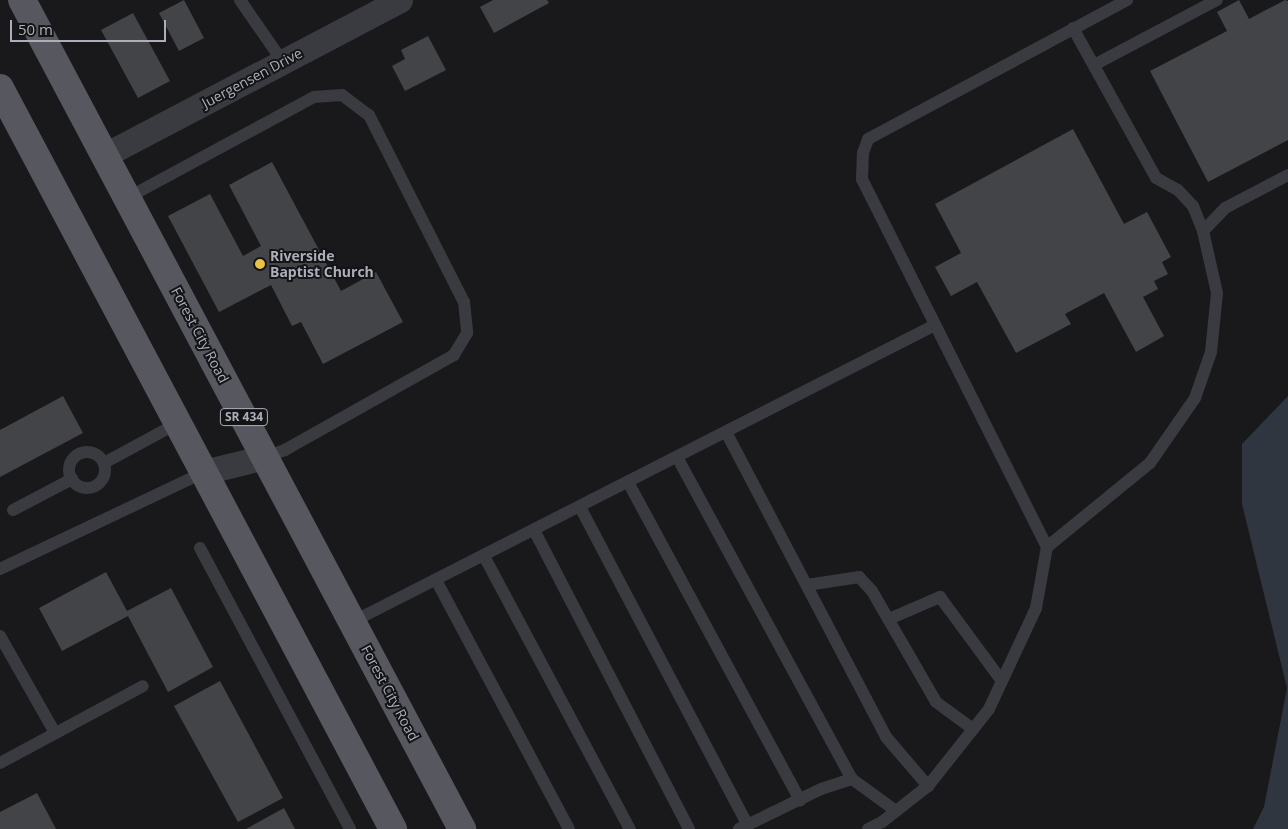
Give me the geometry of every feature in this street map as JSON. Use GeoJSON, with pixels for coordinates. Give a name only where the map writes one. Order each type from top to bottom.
{"type":"FeatureCollection","features":[{"type":"Feature","properties":{"kind":"main road","name":"Forest City Road"},"geometry":{"type":"LineString","coordinates":[[27,2],[127,198],[462,829]]}},
{"type":"Feature","properties":{"kind":"main road"},"geometry":{"type":"LineString","coordinates":[[0,88],[393,829]]}},
{"type":"Feature","properties":{"kind":"street","name":"Juergensen Drive"},"geometry":{"type":"LineString","coordinates":[[105,155],[400,0]]}},
{"type":"Feature","properties":{"kind":"street"},"geometry":{"type":"LineString","coordinates":[[204,472],[265,457]]}},
{"type":"Feature","properties":{"kind":"lane"},"geometry":{"type":"LineString","coordinates":[[240,0],[283,62]]}},
{"type":"Feature","properties":{"kind":"lane"},"geometry":{"type":"LineString","coordinates":[[868,829],[882,822],[928,786],[989,709],[1036,608],[1047,547],[862,178],[863,153],[868,139],[1126,0]]}},
{"type":"Feature","properties":{"kind":"lane"},"geometry":{"type":"LineString","coordinates":[[1094,66],[1217,0]]}},
{"type":"Feature","properties":{"kind":"lane"},"geometry":{"type":"LineString","coordinates":[[1047,547],[1150,463],[1195,398],[1211,352],[1217,293],[1203,231],[1193,206],[1178,190],[1156,178],[1074,28]]}},
{"type":"Feature","properties":{"kind":"lane"},"geometry":{"type":"LineString","coordinates":[[127,198],[314,97],[342,95],[369,115],[464,302],[467,333],[454,355],[285,450],[265,457]]}},
{"type":"Feature","properties":{"kind":"lane"},"geometry":{"type":"LineString","coordinates":[[1203,231],[1225,208],[1288,175]]}},
{"type":"Feature","properties":{"kind":"lane"},"geometry":{"type":"LineString","coordinates":[[352,622],[936,325]]}},
{"type":"Feature","properties":{"kind":"lane"},"geometry":{"type":"LineString","coordinates":[[104,463],[178,423]]}},
{"type":"Feature","properties":{"kind":"lane"},"geometry":{"type":"LineString","coordinates":[[726,432],[886,737],[928,786]]}},
{"type":"Feature","properties":{"kind":"lane"},"geometry":{"type":"LineString","coordinates":[[91,452],[96,454],[104,463],[104,475],[98,484],[86,488],[76,484],[72,479],[71,462],[80,454],[91,452]]}},
{"type":"Feature","properties":{"kind":"lane"},"geometry":{"type":"LineString","coordinates":[[677,457],[852,779],[896,811]]}},
{"type":"Feature","properties":{"kind":"lane"},"geometry":{"type":"LineString","coordinates":[[0,569],[204,472]]}},
{"type":"Feature","properties":{"kind":"lane"},"geometry":{"type":"LineString","coordinates":[[13,510],[72,479]]}},
{"type":"Feature","properties":{"kind":"lane"},"geometry":{"type":"LineString","coordinates":[[628,482],[800,800]]}},
{"type":"Feature","properties":{"kind":"lane"},"geometry":{"type":"LineString","coordinates":[[580,506],[744,827],[821,789],[852,779]]}},
{"type":"Feature","properties":{"kind":"lane"},"geometry":{"type":"LineString","coordinates":[[534,530],[689,829]]}},
{"type":"Feature","properties":{"kind":"lane"},"geometry":{"type":"LineString","coordinates":[[200,548],[350,829]]}},
{"type":"Feature","properties":{"kind":"lane"},"geometry":{"type":"LineString","coordinates":[[484,556],[630,829]]}},
{"type":"Feature","properties":{"kind":"lane"},"geometry":{"type":"LineString","coordinates":[[807,586],[859,577],[872,591],[936,702],[973,729]]}},
{"type":"Feature","properties":{"kind":"lane"},"geometry":{"type":"LineString","coordinates":[[436,580],[569,829]]}},
{"type":"Feature","properties":{"kind":"lane"},"geometry":{"type":"LineString","coordinates":[[889,620],[940,597],[1002,681]]}},
{"type":"Feature","properties":{"kind":"lane"},"geometry":{"type":"LineString","coordinates":[[0,636],[55,733]]}},
{"type":"Feature","properties":{"kind":"lane"},"geometry":{"type":"LineString","coordinates":[[0,763],[143,686]]}},
{"type":"Feature","properties":{"kind":"shaded area"},"geometry":{"type":"Polygon","coordinates":[[[1288,396],[1288,829],[1253,829],[1264,807],[1287,688],[1242,504],[1242,444],[1288,396]]]}},
{"type":"Feature","properties":{"kind":"building"},"geometry":{"type":"Polygon","coordinates":[[[184,0],[204,38],[179,51],[159,13],[184,0]]]}},
{"type":"Feature","properties":{"kind":"building"},"geometry":{"type":"Polygon","coordinates":[[[493,0],[547,0],[549,3],[494,33],[480,7],[493,0]]]}},
{"type":"Feature","properties":{"kind":"building"},"geometry":{"type":"Polygon","coordinates":[[[1239,0],[1249,19],[1285,0],[1288,1],[1288,140],[1208,182],[1150,71],[1227,31],[1217,12],[1239,0]]]}},
{"type":"Feature","properties":{"kind":"building"},"geometry":{"type":"Polygon","coordinates":[[[133,13],[170,81],[138,98],[101,30],[133,13]]]}},
{"type":"Feature","properties":{"kind":"building"},"geometry":{"type":"Polygon","coordinates":[[[428,36],[446,70],[405,91],[392,66],[405,59],[401,50],[428,36]]]}},
{"type":"Feature","properties":{"kind":"building"},"geometry":{"type":"Polygon","coordinates":[[[1073,129],[1124,224],[1147,212],[1171,257],[1162,262],[1168,274],[1154,281],[1158,289],[1143,297],[1164,336],[1136,352],[1104,293],[1065,314],[1071,324],[1016,353],[977,282],[951,296],[935,267],[961,253],[935,204],[1073,129]]]}},
{"type":"Feature","properties":{"kind":"building","name":"Riverside Baptist Church"},"geometry":{"type":"Polygon","coordinates":[[[272,162],[341,291],[376,272],[403,322],[323,364],[301,322],[292,326],[271,285],[219,312],[168,216],[210,194],[243,256],[261,246],[229,185],[272,162]]]}},
{"type":"Feature","properties":{"kind":"building"},"geometry":{"type":"Polygon","coordinates":[[[63,396],[83,433],[0,477],[0,430],[63,396]]]}},
{"type":"Feature","properties":{"kind":"building"},"geometry":{"type":"Polygon","coordinates":[[[106,572],[127,611],[171,588],[213,667],[168,692],[128,616],[62,651],[39,608],[106,572]]]}},
{"type":"Feature","properties":{"kind":"building"},"geometry":{"type":"Polygon","coordinates":[[[220,681],[283,798],[238,822],[174,706],[220,681]]]}},
{"type":"Feature","properties":{"kind":"building"},"geometry":{"type":"Polygon","coordinates":[[[37,793],[56,829],[0,829],[0,812],[37,793]]]}},
{"type":"Feature","properties":{"kind":"building"},"geometry":{"type":"Polygon","coordinates":[[[284,808],[295,829],[246,829],[284,808]]]}},
{"type":"Feature","properties":{"kind":"place","name":"Riverside Baptist Church"},"geometry":{"type":"Point","coordinates":[260,264]}}]}
